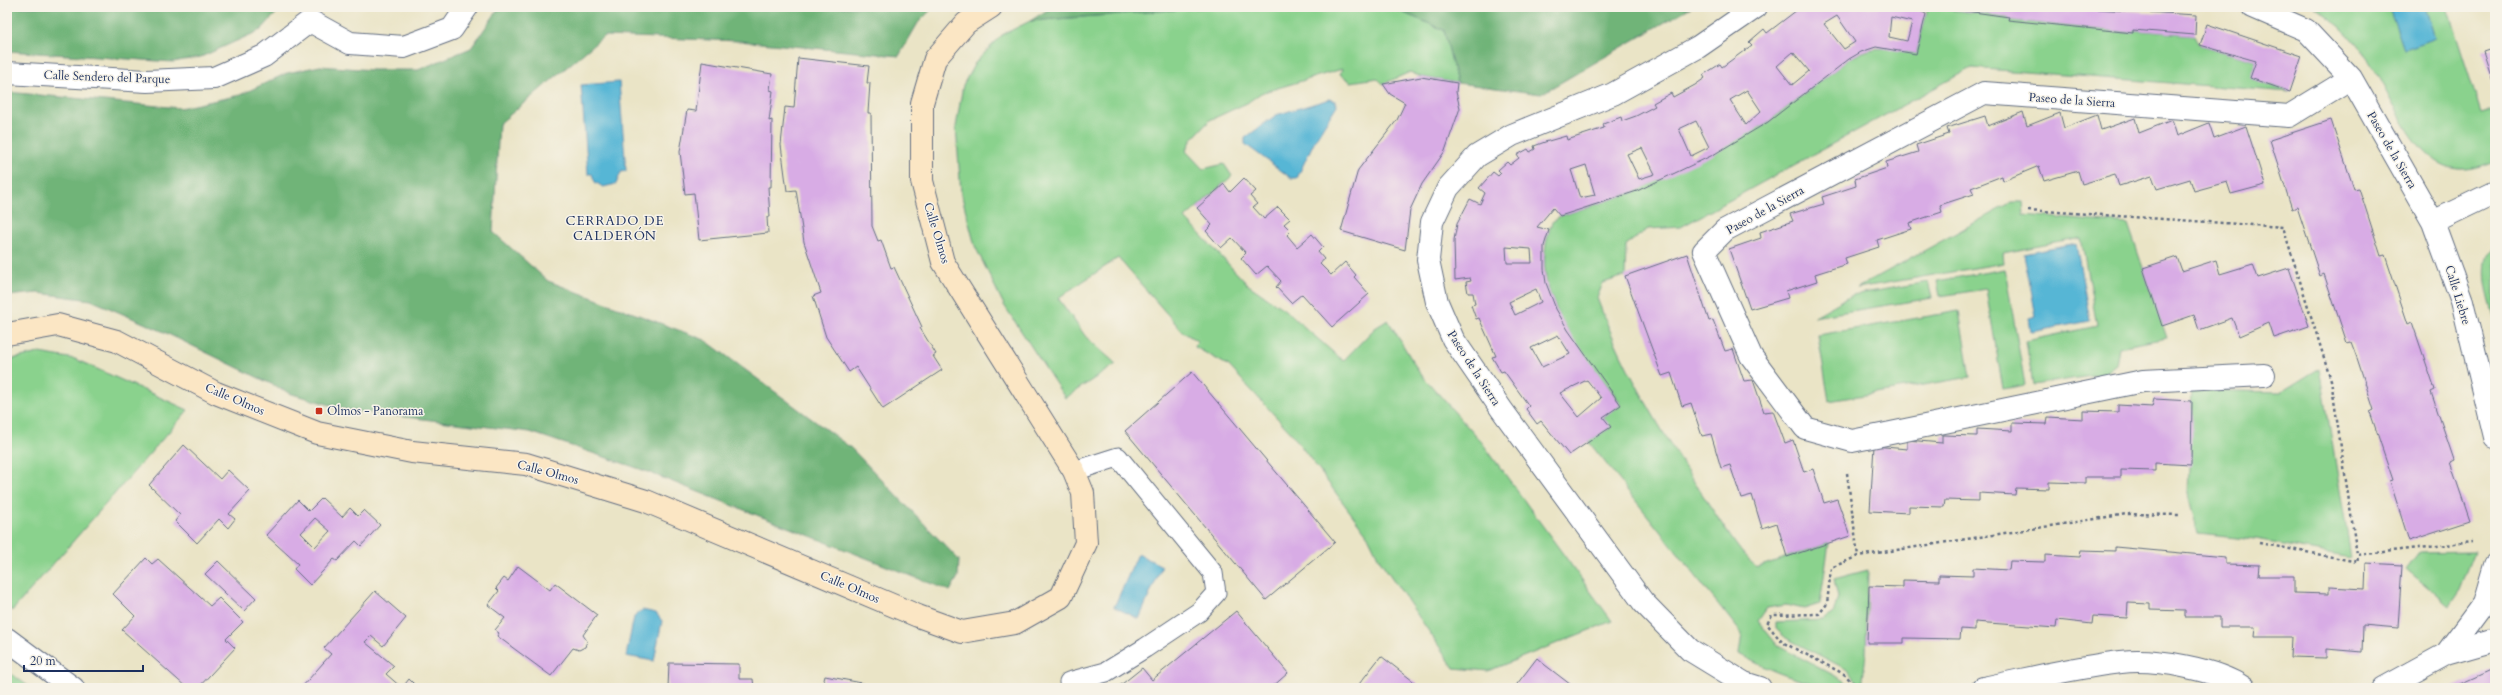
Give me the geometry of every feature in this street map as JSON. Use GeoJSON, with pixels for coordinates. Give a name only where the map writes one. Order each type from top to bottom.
{"type":"FeatureCollection","features":[{"type":"Feature","properties":{"kind":"street"},"geometry":{"type":"LineString","coordinates":[[309,14],[350,43],[404,47],[452,29],[467,7]]}},
{"type":"Feature","properties":{"kind":"street","name":"Calle Olmos"},"geometry":{"type":"LineString","coordinates":[[7,334],[58,325],[117,341],[216,393],[316,433],[412,452],[526,464],[639,498],[918,616],[962,632],[1015,623],[1061,597],[1086,543],[1083,493],[1074,471],[943,262],[922,180],[922,103],[935,59],[966,23],[991,7]]}},
{"type":"Feature","properties":{"kind":"street","name":"Paseo de la Sierra"},"geometry":{"type":"LineString","coordinates":[[1756,7],[1698,47],[1613,94],[1512,135],[1477,156],[1448,188],[1438,208],[1432,222],[1428,260],[1437,302],[1453,339],[1502,410],[1642,602],[1690,650],[1744,684],[1760,688]]}},
{"type":"Feature","properties":{"kind":"street","name":"Paseo de la Sierra"},"geometry":{"type":"LineString","coordinates":[[2253,7],[2306,30],[2351,78],[2433,222]]}},
{"type":"Feature","properties":{"kind":"street","name":"Calle Sendero del Parque"},"geometry":{"type":"LineString","coordinates":[[7,73],[147,81],[214,78],[264,56],[309,14]]}},
{"type":"Feature","properties":{"kind":"street","name":"Paseo de la Sierra"},"geometry":{"type":"LineString","coordinates":[[2264,375],[2143,380],[1852,441],[1805,428],[1751,356],[1704,251],[1725,230],[1984,94],[2289,116],[2351,78]]}},
{"type":"Feature","properties":{"kind":"street"},"geometry":{"type":"LineString","coordinates":[[2433,222],[2495,192]]}},
{"type":"Feature","properties":{"kind":"street","name":"Calle Liebre"},"geometry":{"type":"LineString","coordinates":[[2433,222],[2462,302],[2495,437]]}},
{"type":"Feature","properties":{"kind":"street"},"geometry":{"type":"LineString","coordinates":[[2446,654],[2484,603],[2495,564]]}},
{"type":"Feature","properties":{"kind":"street"},"geometry":{"type":"LineString","coordinates":[[7,640],[73,688]]}},
{"type":"Feature","properties":{"kind":"street"},"geometry":{"type":"LineString","coordinates":[[2384,688],[2446,654],[2495,640]]}},
{"type":"Feature","properties":{"kind":"street"},"geometry":{"type":"LineString","coordinates":[[1983,688],[2122,661],[2180,664],[2232,685]]}},
{"type":"Feature","properties":{"kind":"lane"},"geometry":{"type":"LineString","coordinates":[[1069,682],[1106,672],[1198,612],[1216,593],[1213,574],[1118,457],[1074,471]]}},
{"type":"Feature","properties":{"kind":"path"},"geometry":{"type":"LineString","coordinates":[[1843,439],[1858,556]]}},
{"type":"Feature","properties":{"kind":"path"},"geometry":{"type":"LineString","coordinates":[[1858,688],[1844,674],[1782,642],[1766,624],[1772,615],[1819,614],[1827,604],[1831,568],[1858,556],[2127,514],[2180,515]]}},
{"type":"Feature","properties":{"kind":"path"},"geometry":{"type":"LineString","coordinates":[[2259,543],[2358,562],[2357,555]]}},
{"type":"Feature","properties":{"kind":"green space"},"geometry":{"type":"Polygon","coordinates":[[[7,7],[280,7],[280,9],[261,30],[201,57],[173,62],[7,51],[7,7]]]}},
{"type":"Feature","properties":{"kind":"green space"},"geometry":{"type":"Polygon","coordinates":[[[500,7],[934,7],[918,23],[899,56],[739,41],[604,36],[499,124],[493,232],[548,281],[705,340],[851,448],[959,560],[958,577],[950,591],[640,469],[530,432],[348,410],[292,394],[164,332],[91,300],[38,293],[7,296],[7,92],[180,108],[240,95],[287,73],[320,66],[373,70],[418,70],[471,48],[500,7]]]}},
{"type":"Feature","properties":{"kind":"green space"},"geometry":{"type":"Polygon","coordinates":[[[1052,7],[1212,7],[1030,21],[1052,7]]]}},
{"type":"Feature","properties":{"kind":"green space"},"geometry":{"type":"Polygon","coordinates":[[[1212,7],[1390,7],[1444,30],[1457,83],[1421,77],[1410,72],[1383,84],[1377,78],[1351,82],[1340,74],[1342,69],[1261,93],[1247,103],[1210,120],[1192,139],[1186,151],[1203,169],[1224,164],[1232,176],[1185,218],[1247,284],[1285,310],[1343,361],[1375,328],[1388,320],[1419,372],[1483,444],[1612,621],[1488,671],[1454,668],[1379,559],[1368,536],[1292,434],[1229,366],[1195,347],[1197,341],[1183,332],[1118,258],[1058,298],[1086,337],[1116,364],[1065,398],[1004,305],[975,246],[961,193],[956,127],[963,85],[975,63],[1002,35],[1030,21],[1212,7]]]}},
{"type":"Feature","properties":{"kind":"green space"},"geometry":{"type":"Polygon","coordinates":[[[1390,7],[1691,7],[1541,94],[1457,83],[1444,30],[1390,7]]]}},
{"type":"Feature","properties":{"kind":"green space"},"geometry":{"type":"Polygon","coordinates":[[[1928,7],[2009,17],[2009,20],[2132,33],[2133,30],[2195,35],[2200,45],[2256,61],[2251,78],[2290,92],[1971,68],[1681,227],[1648,229],[1626,245],[1625,276],[1603,283],[1597,298],[1608,327],[1635,383],[1667,438],[1731,537],[1747,558],[1758,567],[1829,543],[1820,604],[1804,609],[1786,605],[1767,608],[1758,621],[1778,646],[1845,681],[1852,688],[1823,685],[1779,673],[1739,654],[1742,634],[1588,441],[1610,428],[1603,417],[1621,405],[1614,393],[1599,375],[1574,339],[1563,322],[1554,303],[1548,285],[1545,265],[1546,244],[1552,222],[1560,216],[1637,191],[1768,122],[1849,59],[1867,51],[1882,48],[1916,54],[1928,7]]]}},
{"type":"Feature","properties":{"kind":"green space"},"geometry":{"type":"Polygon","coordinates":[[[2314,7],[2389,7],[2404,49],[2435,38],[2425,7],[2447,7],[2481,113],[2495,109],[2495,160],[2471,168],[2450,167],[2433,159],[2418,144],[2405,126],[2373,67],[2361,50],[2339,26],[2314,7]]]}},
{"type":"Feature","properties":{"kind":"green space"},"geometry":{"type":"Polygon","coordinates":[[[2012,202],[2023,202],[2024,215],[2128,224],[2167,338],[2119,347],[2116,365],[2104,374],[2033,385],[2026,341],[2097,326],[2081,238],[2003,253],[2004,263],[1857,288],[2012,202]]]}},
{"type":"Feature","properties":{"kind":"green space"},"geometry":{"type":"Polygon","coordinates":[[[2495,247],[2495,320],[2488,293],[2485,272],[2489,253],[2495,247]]]}},
{"type":"Feature","properties":{"kind":"green space"},"geometry":{"type":"Polygon","coordinates":[[[2005,269],[2025,385],[2003,389],[1986,289],[1940,296],[1937,281],[2005,269]]]}},
{"type":"Feature","properties":{"kind":"green space"},"geometry":{"type":"Polygon","coordinates":[[[1928,282],[1932,298],[1813,317],[1852,295],[1928,282]]]}},
{"type":"Feature","properties":{"kind":"green space"},"geometry":{"type":"Polygon","coordinates":[[[1959,311],[1970,377],[1829,401],[1818,335],[1959,311]]]}},
{"type":"Feature","properties":{"kind":"green space"},"geometry":{"type":"Polygon","coordinates":[[[39,353],[75,359],[188,410],[12,611],[7,605],[7,360],[39,353]]]}},
{"type":"Feature","properties":{"kind":"green space"},"geometry":{"type":"Polygon","coordinates":[[[2320,368],[2351,557],[2256,540],[2198,534],[2188,494],[2192,390],[2281,392],[2320,368]]]}},
{"type":"Feature","properties":{"kind":"green space"},"geometry":{"type":"Polygon","coordinates":[[[2475,551],[2460,589],[2449,605],[2406,569],[2419,552],[2475,551]]]}},
{"type":"Feature","properties":{"kind":"green space"},"geometry":{"type":"Polygon","coordinates":[[[1868,570],[1866,653],[1862,688],[1846,669],[1786,638],[1776,629],[1776,622],[1823,620],[1833,614],[1838,597],[1834,579],[1868,570]]]}},
{"type":"Feature","properties":{"kind":"green space"},"geometry":{"type":"Polygon","coordinates":[[[7,671],[31,688],[7,688],[7,671]]]}},
{"type":"Feature","properties":{"kind":"water"},"geometry":{"type":"Polygon","coordinates":[[[2389,7],[2425,7],[2435,38],[2404,49],[2389,7]]]}},
{"type":"Feature","properties":{"kind":"water"},"geometry":{"type":"Polygon","coordinates":[[[619,82],[626,171],[621,172],[616,184],[603,187],[595,182],[592,174],[588,174],[581,85],[619,82]]]}},
{"type":"Feature","properties":{"kind":"water"},"geometry":{"type":"Polygon","coordinates":[[[1330,99],[1335,101],[1337,105],[1315,140],[1297,178],[1291,178],[1245,144],[1245,138],[1276,115],[1330,99]]]}},
{"type":"Feature","properties":{"kind":"water"},"geometry":{"type":"Polygon","coordinates":[[[2076,244],[2090,321],[2031,332],[2029,318],[2036,316],[2024,254],[2076,244]]]}},
{"type":"Feature","properties":{"kind":"water"},"geometry":{"type":"Polygon","coordinates":[[[1138,554],[1162,566],[1139,619],[1114,607],[1138,554]]]}},
{"type":"Feature","properties":{"kind":"water"},"geometry":{"type":"Polygon","coordinates":[[[642,610],[656,613],[662,621],[654,661],[626,656],[634,617],[642,610]]]}},
{"type":"Feature","properties":{"kind":"building"},"geometry":{"type":"Polygon","coordinates":[[[1801,7],[1912,7],[1926,14],[1916,54],[1876,47],[1861,52],[1849,59],[1768,122],[1713,155],[1637,191],[1560,216],[1553,208],[1537,227],[1549,230],[1544,246],[1544,269],[1546,283],[1556,309],[1568,330],[1621,405],[1603,417],[1611,427],[1569,455],[1541,421],[1537,424],[1526,409],[1529,406],[1504,371],[1501,372],[1492,357],[1496,356],[1479,318],[1476,319],[1471,305],[1475,304],[1473,293],[1468,293],[1466,282],[1471,281],[1470,278],[1455,280],[1454,240],[1457,224],[1470,199],[1480,204],[1485,193],[1479,188],[1493,172],[1498,176],[1501,173],[1498,170],[1507,162],[1510,165],[1519,158],[1517,155],[1528,149],[1530,152],[1535,149],[1534,146],[1545,142],[1566,136],[1567,140],[1604,128],[1603,124],[1621,117],[1622,121],[1636,116],[1655,106],[1653,103],[1671,93],[1673,97],[1695,85],[1705,78],[1703,75],[1720,64],[1722,67],[1752,45],[1749,42],[1764,29],[1767,33],[1801,7]],[[1837,16],[1824,24],[1844,49],[1855,42],[1837,16]],[[1891,17],[1889,37],[1907,41],[1912,22],[1891,17]],[[1793,52],[1777,66],[1792,85],[1809,71],[1793,52]],[[1747,90],[1730,100],[1746,125],[1761,111],[1747,90]],[[1696,121],[1679,129],[1691,156],[1709,147],[1696,121]],[[1642,148],[1627,154],[1639,179],[1655,174],[1642,148]],[[1586,165],[1571,170],[1580,198],[1595,195],[1586,165]],[[1506,247],[1507,263],[1532,263],[1531,249],[1506,247]],[[1536,289],[1509,302],[1515,315],[1541,302],[1536,289]],[[1558,335],[1531,348],[1542,367],[1570,354],[1558,335]],[[1587,380],[1560,393],[1579,417],[1601,398],[1587,380]]]}},
{"type":"Feature","properties":{"kind":"building"},"geometry":{"type":"Polygon","coordinates":[[[1938,7],[2063,7],[2196,15],[2195,35],[2133,30],[2133,33],[2008,20],[2009,17],[1938,7]]]}},
{"type":"Feature","properties":{"kind":"building"},"geometry":{"type":"Polygon","coordinates":[[[2207,24],[2302,56],[2290,92],[2250,78],[2256,61],[2200,45],[2207,24]]]}},
{"type":"Feature","properties":{"kind":"building"},"geometry":{"type":"Polygon","coordinates":[[[2495,47],[2495,88],[2483,51],[2495,47]]]}},
{"type":"Feature","properties":{"kind":"building"},"geometry":{"type":"Polygon","coordinates":[[[798,58],[869,66],[867,83],[870,83],[868,113],[871,113],[872,226],[878,241],[881,240],[891,268],[894,267],[922,327],[920,328],[936,354],[933,356],[942,370],[883,409],[856,367],[849,372],[826,337],[813,296],[821,293],[804,242],[796,190],[787,191],[781,145],[785,107],[794,108],[798,58]]]}},
{"type":"Feature","properties":{"kind":"building"},"geometry":{"type":"Polygon","coordinates":[[[702,62],[772,74],[770,90],[773,91],[769,121],[772,120],[771,187],[768,187],[770,217],[767,217],[768,233],[699,240],[694,193],[685,194],[680,152],[687,110],[696,111],[702,62]]]}},
{"type":"Feature","properties":{"kind":"building"},"geometry":{"type":"Polygon","coordinates":[[[1421,77],[1457,83],[1456,92],[1460,108],[1445,151],[1422,184],[1410,210],[1405,250],[1341,231],[1358,170],[1397,120],[1405,103],[1390,94],[1383,84],[1421,77]]]}},
{"type":"Feature","properties":{"kind":"building"},"geometry":{"type":"Polygon","coordinates":[[[2023,112],[2027,126],[2060,113],[2064,128],[2097,115],[2101,130],[2135,118],[2139,133],[2172,120],[2177,136],[2209,123],[2214,138],[2246,126],[2265,185],[2231,194],[2227,182],[2194,191],[2190,179],[2157,189],[2152,176],[2119,186],[2115,174],[2082,184],[2078,171],[2044,181],[2039,166],[2003,181],[2002,176],[1971,188],[1974,194],[1940,205],[1942,212],[1909,223],[1911,229],[1877,240],[1879,247],[1845,258],[1847,264],[1815,274],[1817,281],[1786,291],[1788,298],[1750,309],[1729,249],[1761,238],[1760,232],[1793,221],[1790,214],[1824,204],[1822,197],[1856,186],[1855,179],[1887,168],[1886,162],[1918,152],[1916,145],[1949,134],[1947,128],[1985,116],[1988,126],[2023,112]]]}},
{"type":"Feature","properties":{"kind":"building"},"geometry":{"type":"Polygon","coordinates":[[[2331,120],[2354,189],[2359,188],[2381,256],[2385,255],[2408,324],[2412,322],[2435,390],[2431,392],[2454,460],[2450,462],[2470,521],[2409,541],[2390,481],[2393,480],[2370,412],[2374,410],[2357,358],[2351,342],[2347,343],[2324,274],[2320,276],[2297,207],[2292,209],[2270,140],[2331,120]]]}},
{"type":"Feature","properties":{"kind":"building"},"geometry":{"type":"Polygon","coordinates":[[[1244,178],[1256,191],[1250,196],[1257,204],[1253,207],[1264,219],[1278,207],[1290,219],[1284,224],[1291,231],[1287,235],[1297,247],[1312,234],[1323,247],[1318,252],[1324,259],[1320,264],[1331,275],[1345,262],[1356,275],[1354,277],[1369,294],[1332,327],[1302,294],[1291,303],[1276,287],[1281,281],[1267,266],[1256,275],[1241,258],[1246,253],[1232,238],[1221,248],[1206,231],[1212,225],[1197,208],[1224,184],[1230,192],[1244,178]]]}},
{"type":"Feature","properties":{"kind":"building"},"geometry":{"type":"Polygon","coordinates":[[[1687,254],[1709,321],[1713,320],[1725,351],[1733,349],[1744,381],[1753,380],[1764,412],[1773,411],[1785,443],[1793,440],[1804,472],[1813,469],[1824,503],[1837,499],[1850,536],[1787,557],[1777,523],[1762,528],[1752,495],[1741,498],[1730,465],[1721,468],[1711,434],[1702,436],[1691,403],[1682,406],[1671,373],[1662,376],[1625,276],[1687,254]]]}},
{"type":"Feature","properties":{"kind":"building"},"geometry":{"type":"Polygon","coordinates":[[[2177,257],[2182,271],[2216,260],[2220,274],[2253,264],[2258,278],[2289,268],[2309,326],[2274,338],[2269,323],[2239,336],[2232,318],[2199,330],[2194,315],[2162,326],[2143,268],[2177,257]]]}},
{"type":"Feature","properties":{"kind":"building"},"geometry":{"type":"Polygon","coordinates":[[[1192,372],[1335,542],[1266,600],[1125,431],[1192,372]]]}},
{"type":"Feature","properties":{"kind":"building"},"geometry":{"type":"Polygon","coordinates":[[[2154,399],[2192,401],[2191,465],[2155,463],[2155,471],[2121,470],[2121,477],[2085,477],[2085,483],[2049,482],[2049,489],[2016,488],[2015,495],[1979,493],[1979,501],[1945,500],[1944,507],[1909,506],[1909,513],[1870,511],[1874,446],[1907,449],[1907,440],[1942,443],[1942,435],[1977,436],[1977,429],[2012,431],[2012,423],[2047,424],[2048,417],[2083,419],[2083,411],[2118,412],[2118,405],[2152,407],[2154,399]]]}},
{"type":"Feature","properties":{"kind":"building"},"geometry":{"type":"Polygon","coordinates":[[[184,445],[220,479],[228,470],[250,491],[229,514],[235,519],[228,528],[219,519],[197,543],[175,521],[180,515],[149,485],[184,445]]]}},
{"type":"Feature","properties":{"kind":"building"},"geometry":{"type":"Polygon","coordinates":[[[322,498],[342,517],[350,508],[358,516],[364,510],[380,525],[361,546],[356,541],[337,561],[334,559],[310,585],[294,569],[298,564],[266,535],[298,500],[309,511],[322,498]],[[315,518],[301,533],[315,547],[330,531],[315,518]]]}},
{"type":"Feature","properties":{"kind":"building"},"geometry":{"type":"Polygon","coordinates":[[[2115,547],[2225,557],[2225,564],[2260,565],[2259,576],[2294,576],[2294,593],[2329,594],[2329,587],[2365,589],[2366,563],[2402,565],[2398,628],[2363,625],[2362,652],[2326,649],[2326,658],[2290,657],[2291,637],[2254,637],[2255,627],[2220,627],[2220,617],[2185,617],[2185,611],[2150,610],[2150,604],[2128,603],[2127,618],[2093,616],[2092,624],[2057,620],[2056,628],[1975,622],[1975,630],[1961,629],[1960,639],[1904,638],[1904,643],[1867,643],[1869,586],[1903,587],[1903,580],[1939,581],[1939,575],[1973,576],[1973,568],[2009,570],[2010,561],[2045,562],[2045,555],[2080,557],[2081,550],[2115,551],[2115,547]]]}},
{"type":"Feature","properties":{"kind":"building"},"geometry":{"type":"Polygon","coordinates":[[[146,558],[152,564],[158,559],[210,606],[219,598],[243,622],[226,639],[235,648],[198,688],[187,688],[122,630],[135,616],[113,594],[146,558]]]}},
{"type":"Feature","properties":{"kind":"building"},"geometry":{"type":"Polygon","coordinates":[[[218,561],[256,598],[244,611],[205,574],[218,561]]]}},
{"type":"Feature","properties":{"kind":"building"},"geometry":{"type":"Polygon","coordinates":[[[518,566],[550,590],[555,583],[597,615],[583,635],[587,641],[585,647],[579,650],[573,648],[551,676],[497,636],[499,633],[495,630],[505,618],[488,605],[499,591],[496,588],[504,578],[508,581],[518,566]]]}},
{"type":"Feature","properties":{"kind":"building"},"geometry":{"type":"Polygon","coordinates":[[[375,591],[406,618],[383,646],[371,636],[365,642],[394,666],[386,674],[402,688],[301,688],[331,654],[324,648],[375,591]]]}},
{"type":"Feature","properties":{"kind":"building"},"geometry":{"type":"Polygon","coordinates":[[[1236,611],[1288,673],[1271,688],[1117,688],[1142,668],[1152,680],[1236,611]]]}},
{"type":"Feature","properties":{"kind":"building"},"geometry":{"type":"Polygon","coordinates":[[[1381,656],[1422,688],[1356,688],[1381,656]]]}},
{"type":"Feature","properties":{"kind":"building"},"geometry":{"type":"Polygon","coordinates":[[[1537,658],[1545,665],[1575,688],[1514,688],[1537,658]]]}},
{"type":"Feature","properties":{"kind":"building"},"geometry":{"type":"Polygon","coordinates":[[[669,663],[739,664],[739,679],[753,679],[754,688],[668,688],[669,663]]]}},
{"type":"Feature","properties":{"kind":"building"},"geometry":{"type":"Polygon","coordinates":[[[2491,670],[2493,675],[2495,674],[2495,688],[2451,688],[2491,670]]]}},
{"type":"Feature","properties":{"kind":"building"},"geometry":{"type":"Polygon","coordinates":[[[825,676],[883,687],[883,688],[822,688],[825,676]]]}},
{"type":"Feature","properties":{"kind":"building"},"geometry":{"type":"Polygon","coordinates":[[[409,679],[418,688],[402,688],[409,679]]]}},
{"type":"Feature","properties":{"kind":"place","name":"Olmos - Panorama"},"geometry":{"type":"Point","coordinates":[319,411]}},
{"type":"Feature","properties":{"kind":"district","name":"CERRADO DE CALDERÓN"},"geometry":{"type":"Point","coordinates":[615,228]}}]}
